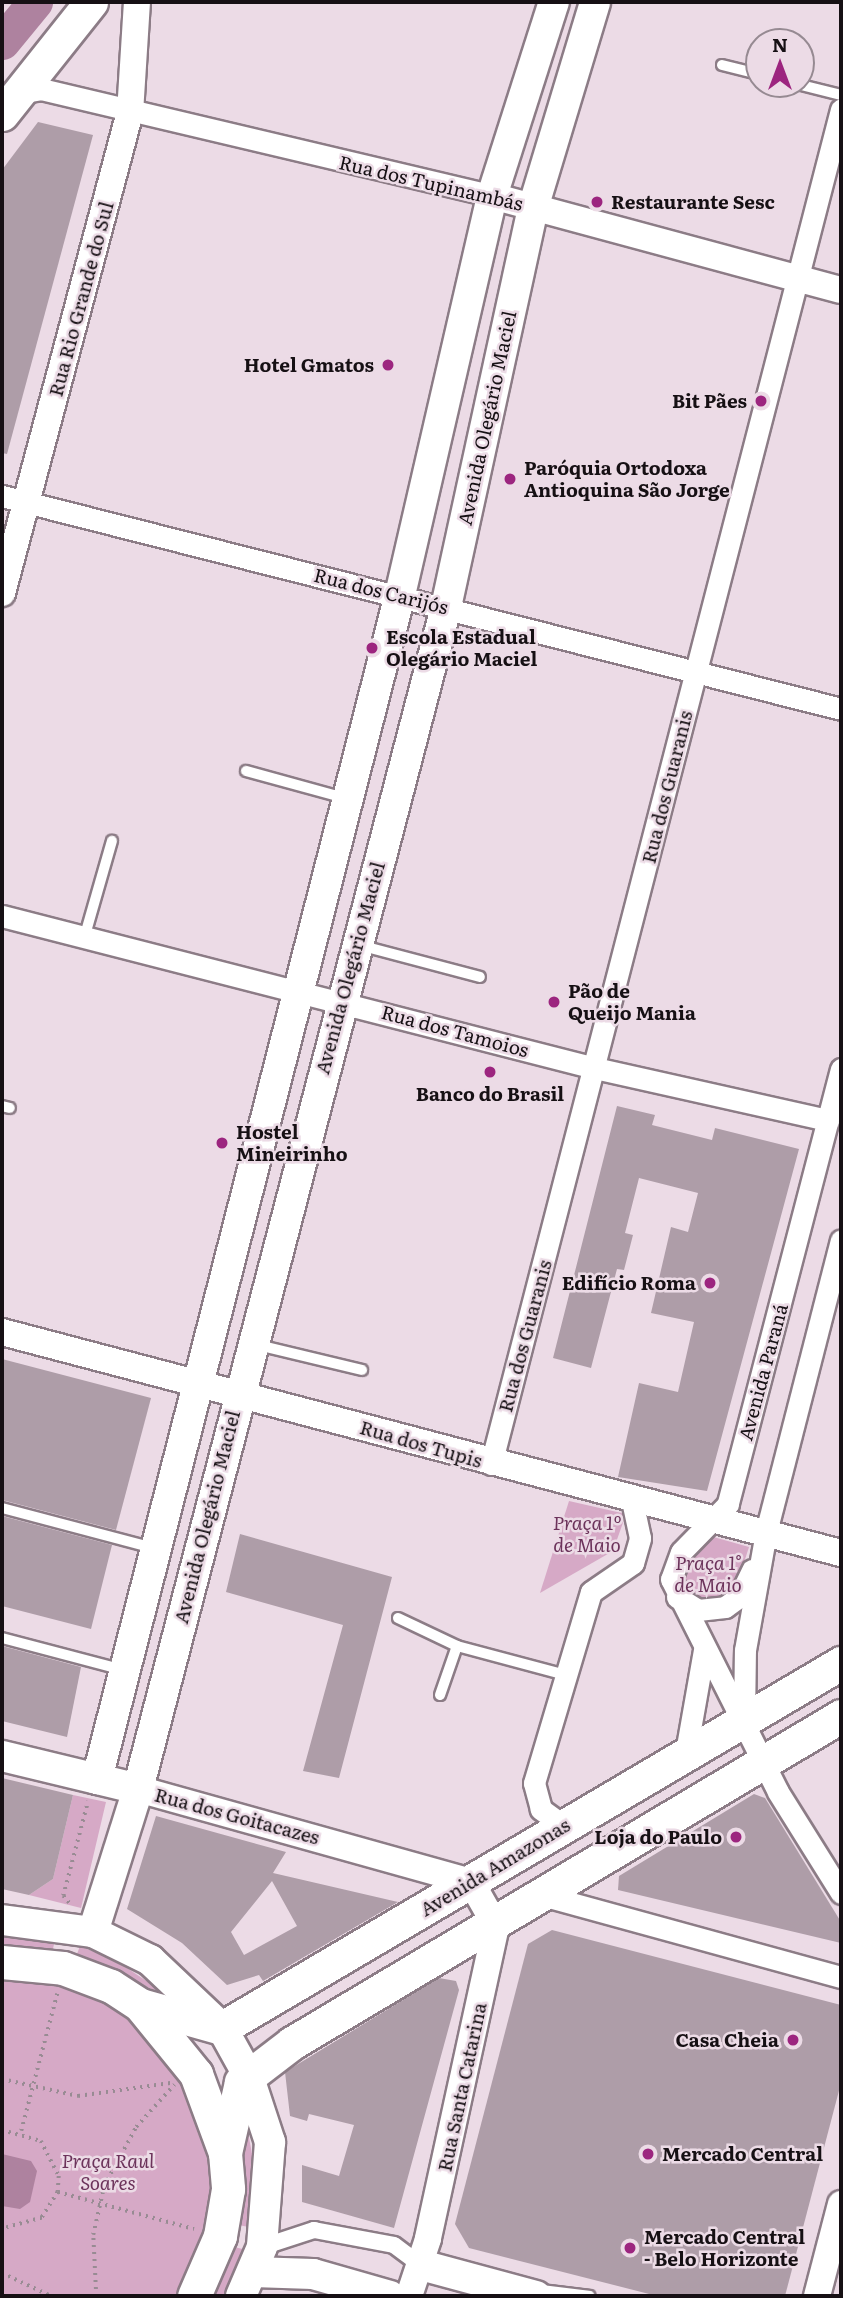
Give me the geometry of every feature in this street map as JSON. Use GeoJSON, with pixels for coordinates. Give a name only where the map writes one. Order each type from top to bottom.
{"type":"FeatureCollection","features":[{"type":"Feature","properties":{"kind":"main road"},"geometry":{"type":"LineString","coordinates":[[10,103],[91,2]]}},
{"type":"Feature","properties":{"kind":"main road"},"geometry":{"type":"LineString","coordinates":[[95,1778],[400,595],[492,196],[554,2]]}},
{"type":"Feature","properties":{"kind":"main road","name":"Avenida Olegário Maciel"},"geometry":{"type":"LineString","coordinates":[[85,1922],[138,1789],[251,1343],[446,607],[533,208],[595,2]]}},
{"type":"Feature","properties":{"kind":"main road","name":"Avenida Amazonas"},"geometry":{"type":"LineString","coordinates":[[222,2028],[841,1663]]}},
{"type":"Feature","properties":{"kind":"main road"},"geometry":{"type":"LineString","coordinates":[[225,2152],[248,2075],[841,1716]]}},
{"type":"Feature","properties":{"kind":"main road","name":"Rua dos Goitacazes"},"geometry":{"type":"LineString","coordinates":[[2,1756],[138,1789]]}},
{"type":"Feature","properties":{"kind":"main road"},"geometry":{"type":"LineString","coordinates":[[2,1920],[85,1922],[150,1960],[222,2028],[248,2075],[270,2142],[252,2272],[313,2274],[390,2296]]}},
{"type":"Feature","properties":{"kind":"main road"},"geometry":{"type":"LineString","coordinates":[[2,1962],[71,1970],[140,2006],[222,2028]]}},
{"type":"Feature","properties":{"kind":"main road"},"geometry":{"type":"LineString","coordinates":[[140,2006],[196,2074],[225,2152],[228,2189],[220,2235],[194,2296]]}},
{"type":"Feature","properties":{"kind":"main road"},"geometry":{"type":"LineString","coordinates":[[421,2265],[526,2294]]}},
{"type":"Feature","properties":{"kind":"street","name":"Rua Rio Grande do Sul"},"geometry":{"type":"LineString","coordinates":[[2,593],[14,499],[130,113],[137,2]]}},
{"type":"Feature","properties":{"kind":"street","name":"Rua dos Tupinambás"},"geometry":{"type":"LineString","coordinates":[[10,103],[41,89],[130,113],[492,196],[841,290]]}},
{"type":"Feature","properties":{"kind":"street","name":"Rua dos Guaranis"},"geometry":{"type":"LineString","coordinates":[[491,1464],[697,668],[793,277],[841,110]]}},
{"type":"Feature","properties":{"kind":"street","name":"Rua dos Carijós"},"geometry":{"type":"LineString","coordinates":[[14,499],[697,668],[841,709]]}},
{"type":"Feature","properties":{"kind":"street","name":"Rua dos Tamoios"},"geometry":{"type":"LineString","coordinates":[[2,916],[341,1000],[595,1068],[828,1120]]}},
{"type":"Feature","properties":{"kind":"street","name":"Avenida Paraná"},"geometry":{"type":"LineString","coordinates":[[674,1593],[673,1567],[681,1552],[717,1520],[735,1476],[841,1069]]}},
{"type":"Feature","properties":{"kind":"street"},"geometry":{"type":"LineString","coordinates":[[744,1721],[745,1650],[766,1532],[841,1240]]}},
{"type":"Feature","properties":{"kind":"street","name":"Rua dos Tupis"},"geometry":{"type":"LineString","coordinates":[[2,1332],[239,1392],[491,1464],[841,1553]]}},
{"type":"Feature","properties":{"kind":"street"},"geometry":{"type":"LineString","coordinates":[[564,1826],[541,1809],[534,1783],[591,1592],[633,1563],[640,1538],[632,1499]]}},
{"type":"Feature","properties":{"kind":"street"},"geometry":{"type":"LineString","coordinates":[[674,1593],[698,1610],[725,1607],[748,1580],[766,1532]]}},
{"type":"Feature","properties":{"kind":"street"},"geometry":{"type":"LineString","coordinates":[[674,1593],[765,1762],[841,1892]]}},
{"type":"Feature","properties":{"kind":"street"},"geometry":{"type":"LineString","coordinates":[[686,1752],[704,1650]]}},
{"type":"Feature","properties":{"kind":"street"},"geometry":{"type":"LineString","coordinates":[[765,1762],[841,1876]]}},
{"type":"Feature","properties":{"kind":"street","name":"Rua dos Goitacazes"},"geometry":{"type":"LineString","coordinates":[[138,1789],[471,1882]]}},
{"type":"Feature","properties":{"kind":"street"},"geometry":{"type":"LineString","coordinates":[[471,1882],[496,1926]]}},
{"type":"Feature","properties":{"kind":"street"},"geometry":{"type":"LineString","coordinates":[[545,1896],[841,1978]]}},
{"type":"Feature","properties":{"kind":"street","name":"Rua Santa Catarina"},"geometry":{"type":"LineString","coordinates":[[409,2296],[421,2265],[496,1926]]}},
{"type":"Feature","properties":{"kind":"street"},"geometry":{"type":"LineString","coordinates":[[817,2296],[841,2204]]}},
{"type":"Feature","properties":{"kind":"street"},"geometry":{"type":"LineString","coordinates":[[252,2272],[314,2230],[394,2245],[421,2265]]}},
{"type":"Feature","properties":{"kind":"lane"},"geometry":{"type":"LineString","coordinates":[[722,65],[745,71]]}},
{"type":"Feature","properties":{"kind":"lane"},"geometry":{"type":"LineString","coordinates":[[815,88],[841,95]]}},
{"type":"Feature","properties":{"kind":"lane"},"geometry":{"type":"LineString","coordinates":[[246,771],[348,799]]}},
{"type":"Feature","properties":{"kind":"lane"},"geometry":{"type":"LineString","coordinates":[[85,935],[112,841]]}},
{"type":"Feature","properties":{"kind":"lane"},"geometry":{"type":"LineString","coordinates":[[356,945],[480,977]]}},
{"type":"Feature","properties":{"kind":"lane"},"geometry":{"type":"LineString","coordinates":[[251,1343],[362,1370]]}},
{"type":"Feature","properties":{"kind":"lane"},"geometry":{"type":"LineString","coordinates":[[2,1508],[153,1548]]}},
{"type":"Feature","properties":{"kind":"lane"},"geometry":{"type":"LineString","coordinates":[[398,1618],[457,1646],[566,1675]]}},
{"type":"Feature","properties":{"kind":"lane"},"geometry":{"type":"LineString","coordinates":[[2,1638],[123,1670]]}},
{"type":"Feature","properties":{"kind":"lane"},"geometry":{"type":"LineString","coordinates":[[440,1695],[457,1646]]}},
{"type":"Feature","properties":{"kind":"lane"},"geometry":{"type":"LineString","coordinates":[[526,2294],[554,2287],[590,2296]]}},
{"type":"Feature","properties":{"kind":"path"},"geometry":{"type":"LineString","coordinates":[[85,1922],[63,1896],[95,1778]]}},
{"type":"Feature","properties":{"kind":"path"},"geometry":{"type":"LineString","coordinates":[[21,2131],[60,1981]]}},
{"type":"Feature","properties":{"kind":"path"},"geometry":{"type":"LineString","coordinates":[[46,1987],[69,1994]]}},
{"type":"Feature","properties":{"kind":"path"},"geometry":{"type":"LineString","coordinates":[[173,2071],[184,2091]]}},
{"type":"Feature","properties":{"kind":"path"},"geometry":{"type":"LineString","coordinates":[[2,2079],[32,2090],[111,2095],[178,2081]]}},
{"type":"Feature","properties":{"kind":"path"},"geometry":{"type":"LineString","coordinates":[[96,2296],[93,2235],[99,2203],[136,2127],[178,2081]]}},
{"type":"Feature","properties":{"kind":"path"},"geometry":{"type":"LineString","coordinates":[[2,2130],[21,2131],[50,2151],[58,2192],[41,2218],[2,2229]]}},
{"type":"Feature","properties":{"kind":"path"},"geometry":{"type":"LineString","coordinates":[[58,2192],[201,2230],[196,2243]]}},
{"type":"Feature","properties":{"kind":"path"},"geometry":{"type":"LineString","coordinates":[[2,2273],[51,2296]]}},
{"type":"Feature","properties":{"kind":"green space","name":"Praça 1º de Maio"},"geometry":{"type":"Polygon","coordinates":[[[569,1501],[626,1514],[613,1551],[540,1593],[569,1501]]]}},
{"type":"Feature","properties":{"kind":"green space","name":"Praça 1° de Maio"},"geometry":{"type":"Polygon","coordinates":[[[710,1536],[749,1547],[740,1575],[721,1599],[690,1601],[679,1569],[710,1536]]]}},
{"type":"Feature","properties":{"kind":"green space"},"geometry":{"type":"Polygon","coordinates":[[[73,1795],[106,1802],[81,1908],[29,1895],[53,1879],[73,1795]]]}},
{"type":"Feature","properties":{"kind":"green space"},"geometry":{"type":"Polygon","coordinates":[[[2,1937],[55,1939],[53,1949],[2,1945],[2,1937]]]}},
{"type":"Feature","properties":{"kind":"green space"},"geometry":{"type":"Polygon","coordinates":[[[80,1946],[115,1960],[175,2000],[77,1954],[80,1946]]]}},
{"type":"Feature","properties":{"kind":"green space","name":"Praça Raul Soares"},"geometry":{"type":"Polygon","coordinates":[[[2,1974],[31,1976],[100,1995],[140,2022],[175,2061],[215,2172],[210,2222],[178,2296],[2,2296],[2,1974]]]}},
{"type":"Feature","properties":{"kind":"green space"},"geometry":{"type":"Polygon","coordinates":[[[245,2116],[255,2170],[249,2227],[238,2225],[245,2116]]]}},
{"type":"Feature","properties":{"kind":"green space"},"geometry":{"type":"Polygon","coordinates":[[[234,2247],[247,2250],[228,2296],[215,2296],[234,2247]]]}},
{"type":"Feature","properties":{"kind":"shaded area"},"geometry":{"type":"Polygon","coordinates":[[[2,2154],[31,2161],[37,2171],[30,2202],[20,2209],[2,2206],[2,2154]]]}},
{"type":"Feature","properties":{"kind":"building"},"geometry":{"type":"Polygon","coordinates":[[[38,122],[93,135],[7,454],[2,453],[2,170],[38,122]]]}},
{"type":"Feature","properties":{"kind":"building"},"geometry":{"type":"Polygon","coordinates":[[[617,1106],[655,1115],[652,1125],[712,1140],[715,1128],[799,1149],[707,1491],[618,1477],[639,1383],[678,1392],[694,1322],[651,1313],[671,1227],[688,1232],[698,1193],[639,1178],[625,1233],[633,1235],[624,1270],[617,1269],[591,1368],[553,1358],[617,1106]]]}},
{"type":"Feature","properties":{"kind":"building"},"geometry":{"type":"Polygon","coordinates":[[[2,1359],[151,1398],[116,1530],[2,1500],[2,1359]]]}},
{"type":"Feature","properties":{"kind":"building"},"geometry":{"type":"Polygon","coordinates":[[[2,1516],[112,1545],[91,1629],[2,1606],[2,1516]]]}},
{"type":"Feature","properties":{"kind":"building"},"geometry":{"type":"Polygon","coordinates":[[[240,1534],[392,1577],[339,1778],[303,1771],[343,1625],[226,1592],[240,1534]]]}},
{"type":"Feature","properties":{"kind":"building"},"geometry":{"type":"Polygon","coordinates":[[[2,1646],[81,1667],[67,1737],[2,1721],[2,1646]]]}},
{"type":"Feature","properties":{"kind":"building"},"geometry":{"type":"Polygon","coordinates":[[[2,1778],[73,1795],[53,1879],[29,1895],[2,1889],[2,1778]]]}},
{"type":"Feature","properties":{"kind":"building","name":"Loja do Paulo"},"geometry":{"type":"Polygon","coordinates":[[[754,1794],[765,1798],[841,1922],[841,1943],[618,1890],[619,1876],[754,1794]]]}},
{"type":"Feature","properties":{"kind":"building"},"geometry":{"type":"Polygon","coordinates":[[[156,1816],[286,1852],[273,1873],[398,1902],[263,1981],[259,1975],[227,1985],[182,1943],[127,1909],[156,1816]],[[272,1881],[231,1932],[244,1955],[297,1926],[272,1881]]]}},
{"type":"Feature","properties":{"kind":"building","name":"Mercado Central"},"geometry":{"type":"Polygon","coordinates":[[[552,1930],[841,2005],[841,2083],[785,2296],[657,2296],[469,2248],[455,2224],[528,1944],[552,1930]]]}},
{"type":"Feature","properties":{"kind":"building"},"geometry":{"type":"Polygon","coordinates":[[[439,1978],[456,1981],[459,1990],[394,2228],[302,2202],[302,2165],[339,2176],[354,2125],[309,2114],[307,2121],[290,2116],[285,2072],[439,1978]]]}},
{"type":"Feature","properties":{"kind":"waterway"},"geometry":{"type":"LineString","coordinates":[[2,42],[35,2]]}},
{"type":"Feature","properties":{"kind":"place","name":"Restaurante Sesc"},"geometry":{"type":"Point","coordinates":[597,202]}},
{"type":"Feature","properties":{"kind":"place","name":"Hotel Gmatos"},"geometry":{"type":"Point","coordinates":[388,365]}},
{"type":"Feature","properties":{"kind":"place","name":"Bit Pães"},"geometry":{"type":"Point","coordinates":[761,401]}},
{"type":"Feature","properties":{"kind":"place","name":"Paróquia Ortodoxa Antioquina São Jorge"},"geometry":{"type":"Point","coordinates":[510,479]}},
{"type":"Feature","properties":{"kind":"place","name":"Escola Estadual Olegário Maciel"},"geometry":{"type":"Point","coordinates":[372,648]}},
{"type":"Feature","properties":{"kind":"place","name":"Pão de Queijo Mania"},"geometry":{"type":"Point","coordinates":[554,1002]}},
{"type":"Feature","properties":{"kind":"place","name":"Banco do Brasil"},"geometry":{"type":"Point","coordinates":[490,1072]}},
{"type":"Feature","properties":{"kind":"place","name":"Hostel Mineirinho"},"geometry":{"type":"Point","coordinates":[222,1143]}},
{"type":"Feature","properties":{"kind":"place","name":"Edifício Roma"},"geometry":{"type":"Point","coordinates":[710,1283]}},
{"type":"Feature","properties":{"kind":"place","name":"Loja do Paulo"},"geometry":{"type":"Point","coordinates":[736,1837]}},
{"type":"Feature","properties":{"kind":"place","name":"Casa Cheia"},"geometry":{"type":"Point","coordinates":[793,2040]}},
{"type":"Feature","properties":{"kind":"place","name":"Mercado Central"},"geometry":{"type":"Point","coordinates":[648,2154]}},
{"type":"Feature","properties":{"kind":"place","name":"Mercado Central - Belo Horizonte"},"geometry":{"type":"Point","coordinates":[630,2248]}}]}
